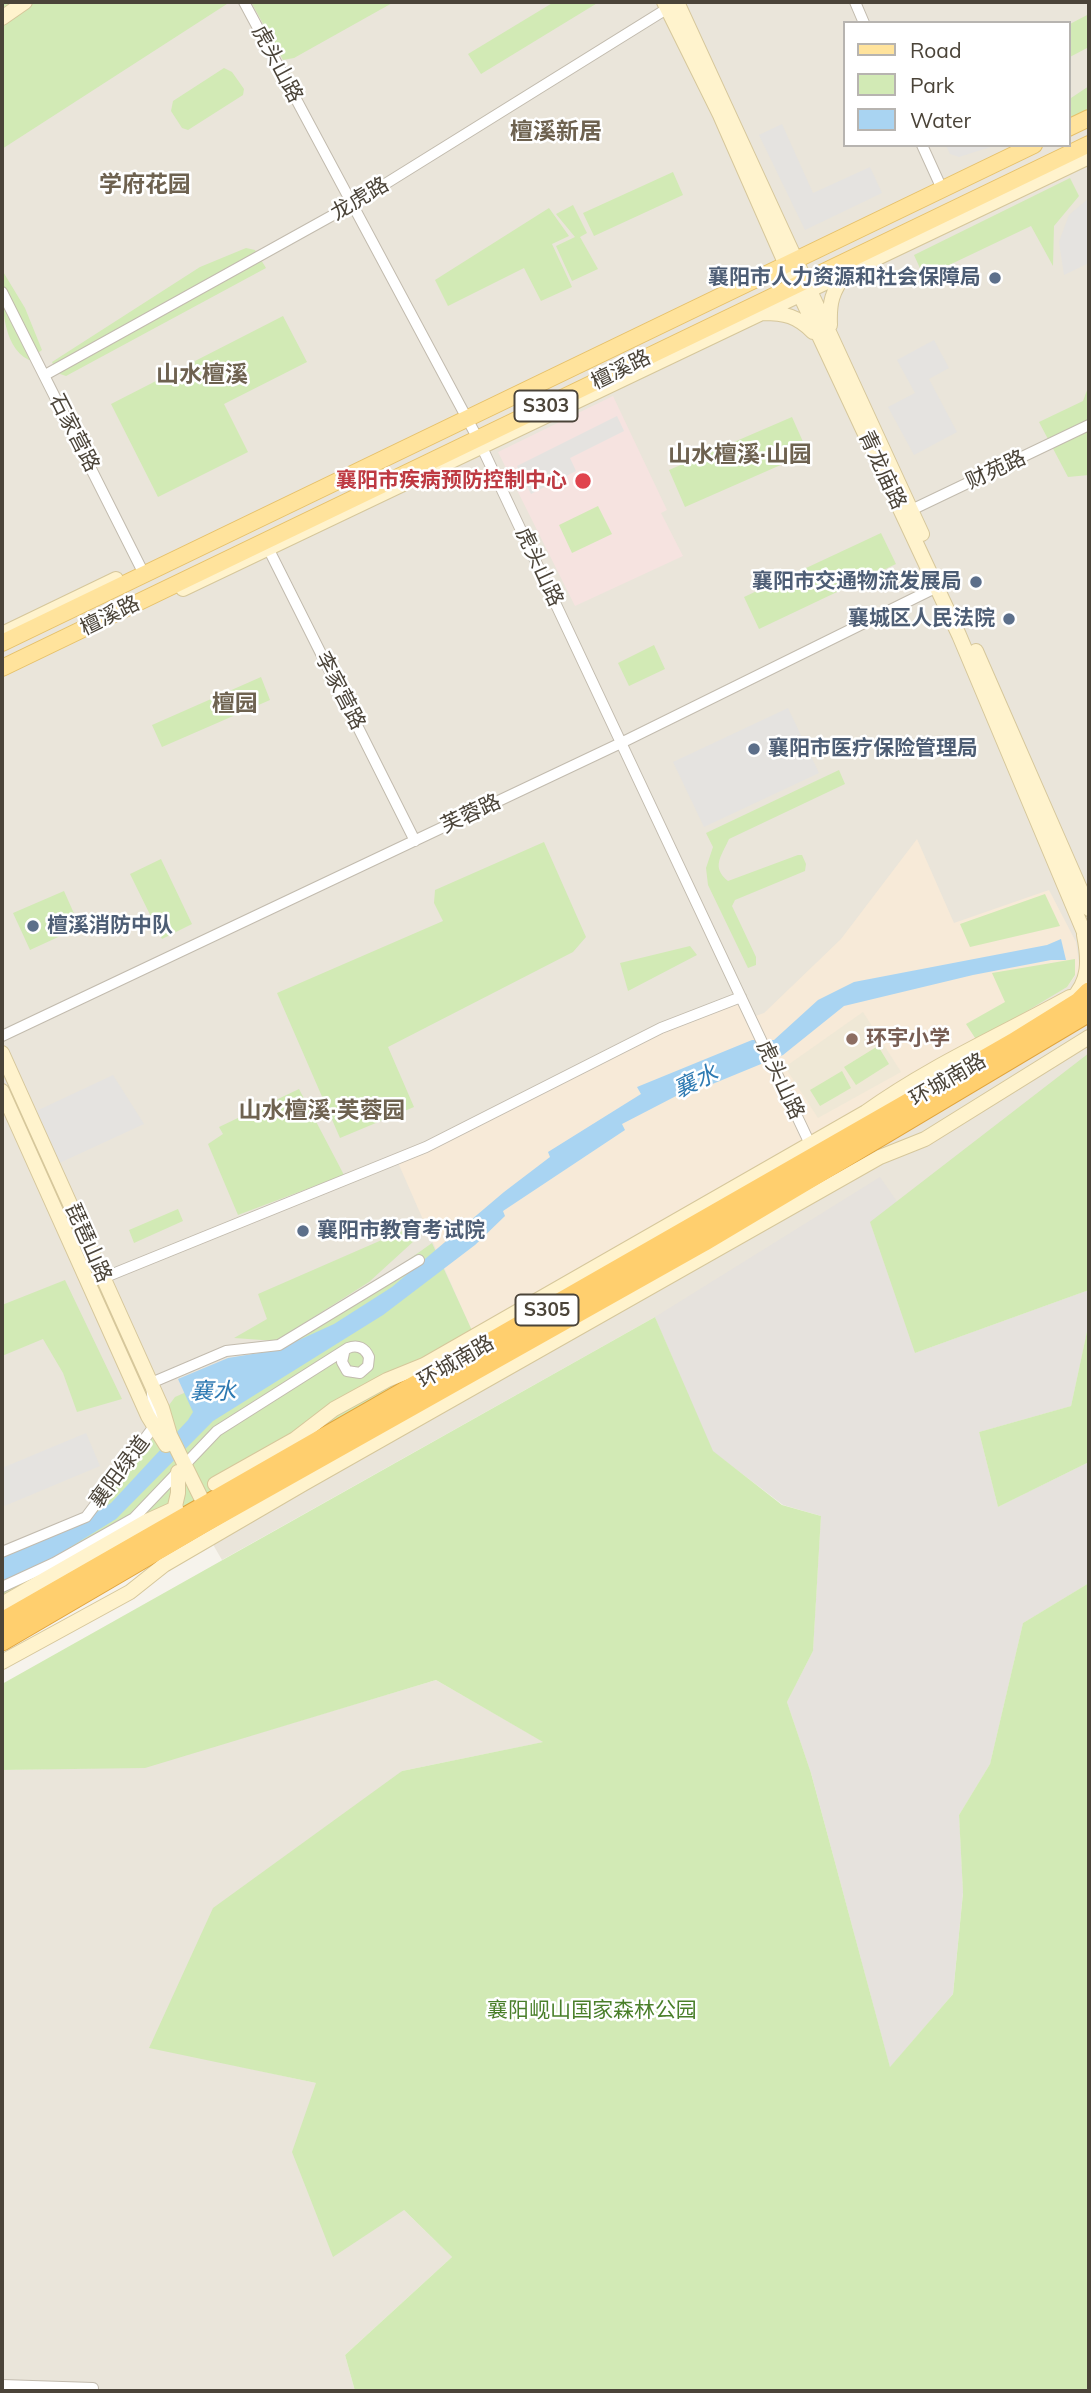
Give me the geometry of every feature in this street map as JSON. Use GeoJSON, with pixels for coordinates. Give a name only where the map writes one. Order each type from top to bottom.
{"type":"FeatureCollection","features":[{"type":"Feature","properties":{"kind":"highway","name":"环城南路"},"geometry":{"type":"LineString","coordinates":[[208,1521],[223,1487],[820,1164],[1056,1016],[1083,993]]}},
{"type":"Feature","properties":{"kind":"highway","name":"环城南路"},"geometry":{"type":"LineString","coordinates":[[2,1641],[820,1164],[1089,1012]]}},
{"type":"Feature","properties":{"kind":"highway","name":"环城南路"},"geometry":{"type":"LineString","coordinates":[[2,1622],[167,1526],[208,1521]]}},
{"type":"Feature","properties":{"kind":"main road"},"geometry":{"type":"LineString","coordinates":[[1070,127],[1089,118]]}},
{"type":"Feature","properties":{"kind":"main road","name":"檀溪路"},"geometry":{"type":"LineString","coordinates":[[2,668],[267,546],[803,287],[1089,144]]}},
{"type":"Feature","properties":{"kind":"main road","name":"檀溪路"},"geometry":{"type":"LineString","coordinates":[[2,643],[142,571],[790,259],[1030,147]]}},
{"type":"Feature","properties":{"kind":"street"},"geometry":{"type":"LineString","coordinates":[[2,18],[25,2]]}},
{"type":"Feature","properties":{"kind":"street","name":"虎头山路"},"geometry":{"type":"LineString","coordinates":[[244,2],[480,442],[820,1164]]}},
{"type":"Feature","properties":{"kind":"street"},"geometry":{"type":"LineString","coordinates":[[855,2],[863,21]]}},
{"type":"Feature","properties":{"kind":"street","name":"龙虎路"},"geometry":{"type":"LineString","coordinates":[[45,375],[353,204],[673,3]]}},
{"type":"Feature","properties":{"kind":"street","name":"青龙庙路"},"geometry":{"type":"LineString","coordinates":[[673,3],[720,115],[790,259],[1089,909]]}},
{"type":"Feature","properties":{"kind":"street"},"geometry":{"type":"LineString","coordinates":[[1070,121],[1089,112]]}},
{"type":"Feature","properties":{"kind":"street"},"geometry":{"type":"LineString","coordinates":[[923,147],[941,187],[1016,147]]}},
{"type":"Feature","properties":{"kind":"street"},"geometry":{"type":"LineString","coordinates":[[480,442],[758,313],[803,287],[849,270],[1089,157]]}},
{"type":"Feature","properties":{"kind":"street"},"geometry":{"type":"LineString","coordinates":[[758,313],[785,313],[826,337],[829,303],[835,288],[849,270]]}},
{"type":"Feature","properties":{"kind":"street","name":"石家营路"},"geometry":{"type":"LineString","coordinates":[[2,292],[142,571]]}},
{"type":"Feature","properties":{"kind":"street","name":"财苑路"},"geometry":{"type":"LineString","coordinates":[[907,512],[1089,425]]}},
{"type":"Feature","properties":{"kind":"street","name":"青龙庙路"},"geometry":{"type":"LineString","coordinates":[[907,512],[1086,937],[1089,960],[1083,993]]}},
{"type":"Feature","properties":{"kind":"street"},"geometry":{"type":"LineString","coordinates":[[2,676],[267,546]]}},
{"type":"Feature","properties":{"kind":"street","name":"李家营路"},"geometry":{"type":"LineString","coordinates":[[267,546],[415,841]]}},
{"type":"Feature","properties":{"kind":"street"},"geometry":{"type":"LineString","coordinates":[[2,634],[142,571]]}},
{"type":"Feature","properties":{"kind":"street","name":"芙蓉路"},"geometry":{"type":"LineString","coordinates":[[2,1036],[623,743],[937,587]]}},
{"type":"Feature","properties":{"kind":"street"},"geometry":{"type":"LineString","coordinates":[[820,1164],[963,1051],[995,1039],[1083,993]]}},
{"type":"Feature","properties":{"kind":"street"},"geometry":{"type":"LineString","coordinates":[[103,1278],[426,1147],[661,1028],[741,997]]}},
{"type":"Feature","properties":{"kind":"street"},"geometry":{"type":"LineString","coordinates":[[820,1164],[880,1157],[925,1139],[1089,1037]]}},
{"type":"Feature","properties":{"kind":"street","name":"琵琶山路"},"geometry":{"type":"LineString","coordinates":[[2,1053],[151,1383],[163,1433]]}},
{"type":"Feature","properties":{"kind":"street","name":"琵琶山路"},"geometry":{"type":"LineString","coordinates":[[2,1091],[163,1433]]}},
{"type":"Feature","properties":{"kind":"street"},"geometry":{"type":"LineString","coordinates":[[151,1383],[226,1351],[279,1345],[419,1260]]}},
{"type":"Feature","properties":{"kind":"street","name":"襄阳绿道"},"geometry":{"type":"LineString","coordinates":[[2,1587],[54,1563],[134,1518],[217,1431],[355,1346],[364,1349],[369,1357],[365,1370],[356,1374],[347,1371],[342,1363],[344,1353]]}},
{"type":"Feature","properties":{"kind":"street"},"geometry":{"type":"LineString","coordinates":[[2,1662],[130,1592],[164,1564],[208,1521],[163,1433]]}},
{"type":"Feature","properties":{"kind":"street","name":"襄阳绿道"},"geometry":{"type":"LineString","coordinates":[[2,1552],[86,1517],[163,1433]]}},
{"type":"Feature","properties":{"kind":"street"},"geometry":{"type":"LineString","coordinates":[[181,1469],[191,1476],[223,1487]]}},
{"type":"Feature","properties":{"kind":"street"},"geometry":{"type":"LineString","coordinates":[[167,1526],[176,1508],[181,1469]]}},
{"type":"Feature","properties":{"kind":"street"},"geometry":{"type":"LineString","coordinates":[[2,1604],[176,1508]]}},
{"type":"Feature","properties":{"kind":"street"},"geometry":{"type":"LineString","coordinates":[[2,2385],[93,2388]]}},
{"type":"Feature","properties":{"kind":"shaded area"},"geometry":{"type":"Polygon","coordinates":[[[47,2],[1089,2],[1089,1055],[915,1353],[1089,1290],[1089,1322],[1071,1406],[979,1432],[998,1507],[1089,1462],[1089,1583],[1023,1623],[990,1764],[959,1815],[963,1893],[811,1773],[787,1702],[813,1651],[821,1516],[712,1451],[655,1317],[222,1560],[193,1510],[86,1517],[2,1547],[2,32],[47,2]]]}},
{"type":"Feature","properties":{"kind":"shaded area"},"geometry":{"type":"Polygon","coordinates":[[[782,124],[813,193],[870,167],[882,193],[805,230],[759,135],[782,124]]]}},
{"type":"Feature","properties":{"kind":"shaded area"},"geometry":{"type":"Polygon","coordinates":[[[947,147],[991,147],[959,157],[950,154],[947,147]]]}},
{"type":"Feature","properties":{"kind":"shaded area"},"geometry":{"type":"Polygon","coordinates":[[[1089,198],[1089,263],[1064,275],[1059,242],[1069,215],[1089,198]]]}},
{"type":"Feature","properties":{"kind":"shaded area"},"geometry":{"type":"Polygon","coordinates":[[[934,340],[949,368],[929,379],[957,432],[914,455],[888,407],[915,393],[897,360],[934,340]]]}},
{"type":"Feature","properties":{"kind":"shaded area","name":"襄阳市疾病预防控制中心"},"geometry":{"type":"Polygon","coordinates":[[[613,396],[667,510],[661,513],[683,556],[575,606],[498,452],[613,396]]]}},
{"type":"Feature","properties":{"kind":"shaded area"},"geometry":{"type":"Polygon","coordinates":[[[617,416],[624,431],[570,458],[576,471],[531,494],[517,466],[617,416]]]}},
{"type":"Feature","properties":{"kind":"shaded area"},"geometry":{"type":"Polygon","coordinates":[[[788,708],[819,773],[704,827],[673,762],[788,708]]]}},
{"type":"Feature","properties":{"kind":"shaded area"},"geometry":{"type":"Polygon","coordinates":[[[917,839],[954,923],[1049,890],[1076,942],[1080,970],[1067,987],[474,1336],[396,1158],[661,1028],[741,997],[750,1018],[764,1013],[841,939],[917,839]]]}},
{"type":"Feature","properties":{"kind":"shaded area","name":"环宇小学"},"geometry":{"type":"Polygon","coordinates":[[[863,1012],[901,1072],[818,1118],[785,1067],[863,1012]]]}},
{"type":"Feature","properties":{"kind":"shaded area"},"geometry":{"type":"Polygon","coordinates":[[[113,1075],[144,1124],[53,1166],[30,1114],[113,1075]]]}},
{"type":"Feature","properties":{"kind":"shaded area"},"geometry":{"type":"Polygon","coordinates":[[[880,1177],[898,1203],[870,1222],[915,1353],[1089,1290],[1089,1322],[1071,1406],[979,1432],[998,1507],[1089,1462],[1089,1583],[1023,1623],[990,1764],[959,1815],[963,1893],[953,1994],[890,2068],[811,1773],[787,1702],[813,1651],[821,1516],[783,1505],[712,1451],[655,1317],[880,1177]]]}},
{"type":"Feature","properties":{"kind":"shaded area"},"geometry":{"type":"Polygon","coordinates":[[[86,1433],[100,1466],[2,1507],[2,1468],[86,1433]]]}},
{"type":"Feature","properties":{"kind":"shaded area"},"geometry":{"type":"Polygon","coordinates":[[[436,1680],[544,1742],[402,1771],[150,2047],[316,2083],[404,2210],[452,2257],[345,2355],[355,2391],[2,2391],[2,1770],[145,1767],[436,1680]]]}},
{"type":"Feature","properties":{"kind":"green space"},"geometry":{"type":"Polygon","coordinates":[[[2,2],[230,2],[2,149],[2,2]]]}},
{"type":"Feature","properties":{"kind":"green space"},"geometry":{"type":"Polygon","coordinates":[[[251,2],[394,2],[294,58],[283,60],[251,2]]]}},
{"type":"Feature","properties":{"kind":"green space"},"geometry":{"type":"Polygon","coordinates":[[[554,2],[599,2],[481,74],[468,54],[554,2]]]}},
{"type":"Feature","properties":{"kind":"green space"},"geometry":{"type":"Polygon","coordinates":[[[1089,14],[1089,47],[1070,57],[1070,24],[1089,14]]]}},
{"type":"Feature","properties":{"kind":"green space"},"geometry":{"type":"Polygon","coordinates":[[[224,68],[232,72],[244,89],[243,95],[188,130],[182,128],[171,111],[173,101],[224,68]]]}},
{"type":"Feature","properties":{"kind":"green space"},"geometry":{"type":"Polygon","coordinates":[[[1089,86],[1089,112],[1070,121],[1070,99],[1089,86]]]}},
{"type":"Feature","properties":{"kind":"green space"},"geometry":{"type":"Polygon","coordinates":[[[673,172],[683,195],[594,236],[583,213],[673,172]]]}},
{"type":"Feature","properties":{"kind":"green space"},"geometry":{"type":"Polygon","coordinates":[[[1070,178],[1079,196],[1054,226],[1053,266],[1031,226],[924,277],[914,255],[1070,178]]]}},
{"type":"Feature","properties":{"kind":"green space"},"geometry":{"type":"Polygon","coordinates":[[[573,205],[587,233],[580,237],[598,269],[572,281],[556,246],[575,237],[556,214],[573,205]]]}},
{"type":"Feature","properties":{"kind":"green space"},"geometry":{"type":"Polygon","coordinates":[[[549,208],[569,236],[552,244],[572,287],[541,301],[524,268],[448,306],[435,280],[549,208]]]}},
{"type":"Feature","properties":{"kind":"green space"},"geometry":{"type":"Polygon","coordinates":[[[246,248],[255,250],[266,268],[66,376],[57,373],[52,362],[200,267],[246,248]]]}},
{"type":"Feature","properties":{"kind":"green space"},"geometry":{"type":"Polygon","coordinates":[[[2,270],[25,308],[42,350],[29,360],[13,344],[8,332],[3,306],[2,270]]]}},
{"type":"Feature","properties":{"kind":"green space"},"geometry":{"type":"Polygon","coordinates":[[[283,316],[307,362],[224,404],[248,452],[158,497],[111,404],[283,316]]]}},
{"type":"Feature","properties":{"kind":"green space"},"geometry":{"type":"Polygon","coordinates":[[[1089,385],[1089,475],[1068,477],[1039,422],[1083,401],[1089,385]]]}},
{"type":"Feature","properties":{"kind":"green space"},"geometry":{"type":"Polygon","coordinates":[[[792,417],[808,453],[685,507],[669,470],[792,417]]]}},
{"type":"Feature","properties":{"kind":"green space"},"geometry":{"type":"Polygon","coordinates":[[[598,506],[612,534],[572,553],[559,525],[598,506]]]}},
{"type":"Feature","properties":{"kind":"green space"},"geometry":{"type":"Polygon","coordinates":[[[881,533],[896,564],[759,629],[744,597],[881,533]]]}},
{"type":"Feature","properties":{"kind":"green space"},"geometry":{"type":"Polygon","coordinates":[[[654,645],[665,669],[629,686],[618,663],[654,645]]]}},
{"type":"Feature","properties":{"kind":"green space"},"geometry":{"type":"Polygon","coordinates":[[[261,677],[270,700],[162,747],[152,725],[261,677]]]}},
{"type":"Feature","properties":{"kind":"green space"},"geometry":{"type":"Polygon","coordinates":[[[839,770],[845,784],[729,839],[723,851],[719,866],[728,881],[798,855],[802,855],[806,864],[805,871],[735,900],[732,906],[756,957],[756,965],[748,968],[708,885],[706,868],[713,847],[706,833],[839,770]]]}},
{"type":"Feature","properties":{"kind":"green space"},"geometry":{"type":"Polygon","coordinates":[[[544,842],[586,937],[573,952],[388,1047],[414,1107],[340,1138],[277,993],[443,921],[434,903],[435,890],[544,842]]]}},
{"type":"Feature","properties":{"kind":"green space"},"geometry":{"type":"Polygon","coordinates":[[[161,859],[192,924],[162,939],[130,874],[161,859]]]}},
{"type":"Feature","properties":{"kind":"green space"},"geometry":{"type":"Polygon","coordinates":[[[64,891],[80,927],[30,950],[13,913],[64,891]]]}},
{"type":"Feature","properties":{"kind":"green space"},"geometry":{"type":"Polygon","coordinates":[[[1045,894],[1060,926],[970,947],[960,924],[1045,894]]]}},
{"type":"Feature","properties":{"kind":"green space"},"geometry":{"type":"Polygon","coordinates":[[[690,946],[697,955],[628,991],[620,963],[690,946]]]}},
{"type":"Feature","properties":{"kind":"green space"},"geometry":{"type":"Polygon","coordinates":[[[1075,959],[1075,975],[1067,987],[977,1041],[966,1024],[1005,1002],[992,973],[1075,959]]]}},
{"type":"Feature","properties":{"kind":"green space"},"geometry":{"type":"Polygon","coordinates":[[[878,1046],[889,1064],[856,1085],[844,1067],[878,1046]]]}},
{"type":"Feature","properties":{"kind":"green space"},"geometry":{"type":"Polygon","coordinates":[[[1089,1053],[1089,1290],[915,1353],[870,1222],[1089,1053]]]}},
{"type":"Feature","properties":{"kind":"green space"},"geometry":{"type":"Polygon","coordinates":[[[842,1071],[851,1088],[820,1106],[810,1090],[842,1071]]]}},
{"type":"Feature","properties":{"kind":"green space"},"geometry":{"type":"Polygon","coordinates":[[[299,1089],[344,1175],[238,1215],[208,1144],[223,1134],[219,1127],[299,1089]]]}},
{"type":"Feature","properties":{"kind":"green space"},"geometry":{"type":"Polygon","coordinates":[[[178,1209],[183,1221],[134,1243],[129,1230],[178,1209]]]}},
{"type":"Feature","properties":{"kind":"green space"},"geometry":{"type":"Polygon","coordinates":[[[423,1222],[426,1230],[369,1282],[276,1341],[234,1338],[267,1319],[258,1294],[423,1222]]]}},
{"type":"Feature","properties":{"kind":"green space"},"geometry":{"type":"Polygon","coordinates":[[[432,1243],[480,1348],[2,1622],[2,1547],[86,1517],[175,1397],[283,1349],[432,1243]]]}},
{"type":"Feature","properties":{"kind":"green space"},"geometry":{"type":"Polygon","coordinates":[[[65,1280],[122,1399],[77,1412],[63,1373],[43,1339],[2,1356],[2,1305],[65,1280]]]}},
{"type":"Feature","properties":{"kind":"green space","name":"襄阳岘山国家森林公园"},"geometry":{"type":"Polygon","coordinates":[[[655,1317],[713,1451],[782,1505],[821,1516],[813,1651],[787,1702],[811,1773],[890,2067],[953,1994],[963,1893],[959,1815],[990,1764],[1023,1623],[1089,1583],[1089,2391],[355,2391],[345,2355],[452,2257],[404,2210],[333,2257],[292,2152],[316,2083],[149,2048],[213,1908],[402,1771],[543,1742],[436,1680],[145,1768],[2,1770],[2,1684],[655,1317]]]}},
{"type":"Feature","properties":{"kind":"green space"},"geometry":{"type":"Polygon","coordinates":[[[1089,1322],[1089,1462],[998,1507],[979,1432],[1071,1406],[1089,1322]]]}},
{"type":"Feature","properties":{"kind":"water","name":"襄水"},"geometry":{"type":"Polygon","coordinates":[[[1061,939],[1066,960],[1051,960],[973,975],[844,1006],[783,1055],[710,1085],[707,1080],[622,1124],[625,1130],[503,1211],[505,1216],[475,1245],[383,1315],[213,1421],[116,1519],[38,1567],[2,1581],[2,1556],[87,1518],[111,1503],[188,1420],[193,1412],[178,1379],[228,1358],[277,1350],[334,1324],[392,1287],[504,1192],[550,1157],[548,1152],[641,1094],[637,1087],[752,1040],[774,1040],[818,1000],[854,982],[1047,945],[1061,939]]]}},
{"type":"Feature","properties":{"kind":"place","name":"襄阳市人力资源和社会保障局"},"geometry":{"type":"Point","coordinates":[995,278]}},
{"type":"Feature","properties":{"kind":"place","name":"襄阳市疾病预防控制中心"},"geometry":{"type":"Point","coordinates":[583,481]}},
{"type":"Feature","properties":{"kind":"place","name":"襄阳市交通物流发展局"},"geometry":{"type":"Point","coordinates":[976,582]}},
{"type":"Feature","properties":{"kind":"place","name":"襄城区人民法院"},"geometry":{"type":"Point","coordinates":[1009,619]}},
{"type":"Feature","properties":{"kind":"place","name":"襄阳市医疗保险管理局"},"geometry":{"type":"Point","coordinates":[754,749]}},
{"type":"Feature","properties":{"kind":"place","name":"檀溪消防中队"},"geometry":{"type":"Point","coordinates":[33,926]}},
{"type":"Feature","properties":{"kind":"place","name":"环宇小学"},"geometry":{"type":"Point","coordinates":[852,1039]}},
{"type":"Feature","properties":{"kind":"place","name":"襄阳市教育考试院"},"geometry":{"type":"Point","coordinates":[303,1231]}},
{"type":"Feature","properties":{"kind":"district","name":"檀溪新居"},"geometry":{"type":"Point","coordinates":[556,132]}},
{"type":"Feature","properties":{"kind":"district","name":"学府花园"},"geometry":{"type":"Point","coordinates":[145,185]}},
{"type":"Feature","properties":{"kind":"district","name":"山水檀溪"},"geometry":{"type":"Point","coordinates":[202,375]}},
{"type":"Feature","properties":{"kind":"district","name":"山水檀溪·山园"},"geometry":{"type":"Point","coordinates":[740,455]}},
{"type":"Feature","properties":{"kind":"district","name":"檀园"},"geometry":{"type":"Point","coordinates":[235,704]}},
{"type":"Feature","properties":{"kind":"district","name":"山水檀溪·芙蓉园"},"geometry":{"type":"Point","coordinates":[322,1111]}}]}
